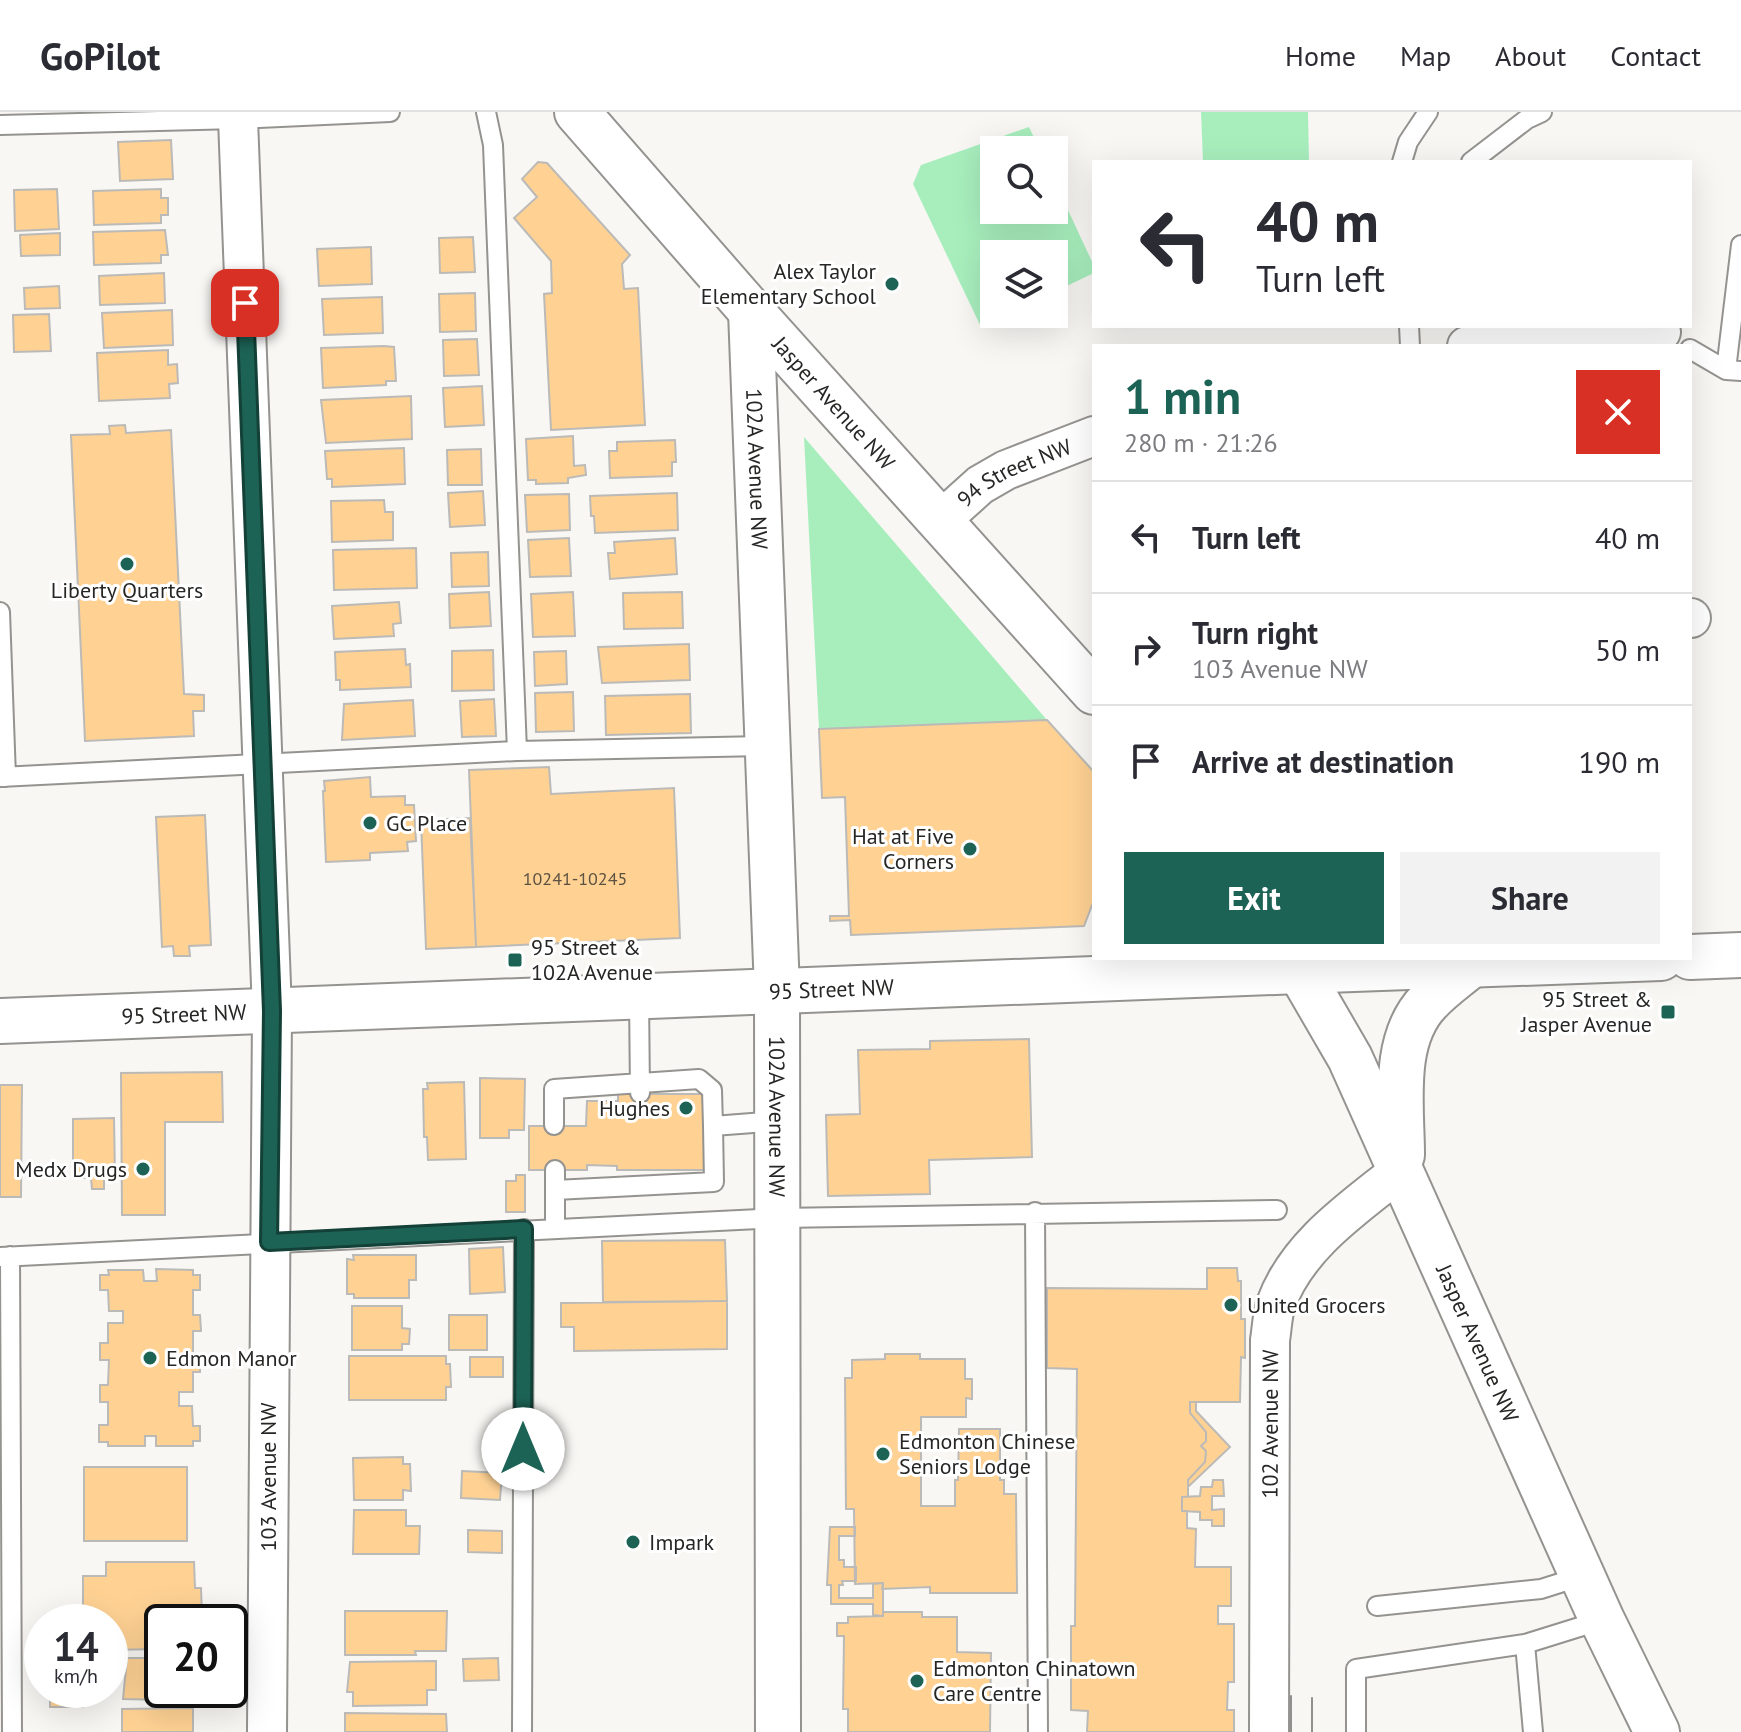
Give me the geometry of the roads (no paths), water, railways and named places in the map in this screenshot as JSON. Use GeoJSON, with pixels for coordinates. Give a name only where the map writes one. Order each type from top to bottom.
{"type":"FeatureCollection","features":[{"type":"Feature","properties":{"kind":"street","name":"Jasper Avenue NW"},"geometry":{"type":"LineString","coordinates":[[577,112],[751,311],[1092,690]]}},
{"type":"Feature","properties":{"kind":"street","name":"103 Avenue NW"},"geometry":{"type":"LineString","coordinates":[[238,119],[272,1011],[267,1732]]}},
{"type":"Feature","properties":{"kind":"street","name":"102A Avenue NW"},"geometry":{"type":"LineString","coordinates":[[751,311],[777,990],[778,1732]]}},
{"type":"Feature","properties":{"kind":"street"},"geometry":{"type":"LineString","coordinates":[[1573,344],[1679,342]]}},
{"type":"Feature","properties":{"kind":"street","name":"94 Street NW"},"geometry":{"type":"LineString","coordinates":[[940,521],[980,485],[1006,470],[1092,437]]}},
{"type":"Feature","properties":{"kind":"street"},"geometry":{"type":"LineString","coordinates":[[1692,957],[1741,955]]}},
{"type":"Feature","properties":{"kind":"street","name":"95 Street NW"},"geometry":{"type":"LineString","coordinates":[[0,1021],[777,990],[1296,964],[1575,960]]}},
{"type":"Feature","properties":{"kind":"street"},"geometry":{"type":"LineString","coordinates":[[1401,1170],[1402,1060],[1410,1030],[1426,1003],[1470,962]]}},
{"type":"Feature","properties":{"kind":"street","name":"Jasper Avenue NW"},"geometry":{"type":"LineString","coordinates":[[1296,964],[1350,1058],[1602,1620],[1657,1732]]}},
{"type":"Feature","properties":{"kind":"street","name":"102 Avenue NW"},"geometry":{"type":"LineString","coordinates":[[1269,1732],[1270,1340],[1276,1305],[1301,1259],[1316,1241],[1401,1170]]}},
{"type":"Feature","properties":{"kind":"lane"},"geometry":{"type":"LineString","coordinates":[[0,125],[390,112]]}},
{"type":"Feature","properties":{"kind":"lane"},"geometry":{"type":"LineString","coordinates":[[486,112],[493,145],[517,751]]}},
{"type":"Feature","properties":{"kind":"lane"},"geometry":{"type":"LineString","coordinates":[[1403,160],[1408,142],[1428,112]]}},
{"type":"Feature","properties":{"kind":"lane"},"geometry":{"type":"LineString","coordinates":[[1474,160],[1527,119],[1542,112]]}},
{"type":"Feature","properties":{"kind":"lane"},"geometry":{"type":"LineString","coordinates":[[1692,349],[1734,370],[1741,245]]}},
{"type":"Feature","properties":{"kind":"lane"},"geometry":{"type":"LineString","coordinates":[[0,612],[3,777],[517,751],[769,746]]}},
{"type":"Feature","properties":{"kind":"lane"},"geometry":{"type":"LineString","coordinates":[[639,996],[640,1088]]}},
{"type":"Feature","properties":{"kind":"lane"},"geometry":{"type":"LineString","coordinates":[[554,1125],[554,1089],[680,1086],[699,1079],[712,1090],[714,1182],[684,1177],[642,1178],[555,1190]]}},
{"type":"Feature","properties":{"kind":"lane"},"geometry":{"type":"LineString","coordinates":[[713,1126],[779,1121]]}},
{"type":"Feature","properties":{"kind":"lane"},"geometry":{"type":"LineString","coordinates":[[555,1170],[555,1228]]}},
{"type":"Feature","properties":{"kind":"lane"},"geometry":{"type":"LineString","coordinates":[[12,1732],[5,1257],[779,1218],[1277,1210]]}},
{"type":"Feature","properties":{"kind":"lane"},"geometry":{"type":"LineString","coordinates":[[1035,1212],[1038,1732]]}},
{"type":"Feature","properties":{"kind":"lane"},"geometry":{"type":"LineString","coordinates":[[522,1732],[524,1229]]}},
{"type":"Feature","properties":{"kind":"lane"},"geometry":{"type":"LineString","coordinates":[[1377,1606],[1541,1589],[1582,1576]]}},
{"type":"Feature","properties":{"kind":"lane"},"geometry":{"type":"LineString","coordinates":[[1356,1732],[1356,1669],[1525,1644],[1602,1620]]}},
{"type":"Feature","properties":{"kind":"lane"},"geometry":{"type":"LineString","coordinates":[[1525,1644],[1533,1732]]}},
{"type":"Feature","properties":{"kind":"tram line"},"geometry":{"type":"LineString","coordinates":[[1291,1696],[1291,1732]]}},
{"type":"Feature","properties":{"kind":"tram line"},"geometry":{"type":"LineString","coordinates":[[1312,1698],[1312,1732]]}},
{"type":"Feature","properties":{"kind":"place","name":"Alex Taylor Elementary School"},"geometry":{"type":"Point","coordinates":[892,284]}},
{"type":"Feature","properties":{"kind":"place","name":"Liberty Quarters"},"geometry":{"type":"Point","coordinates":[127,564]}},
{"type":"Feature","properties":{"kind":"place","name":"GC Place"},"geometry":{"type":"Point","coordinates":[370,823]}},
{"type":"Feature","properties":{"kind":"place","name":"Hat at Five Corners"},"geometry":{"type":"Point","coordinates":[970,849]}},
{"type":"Feature","properties":{"kind":"place","name":"95 Street & 102A Avenue"},"geometry":{"type":"Point","coordinates":[515,960]}},
{"type":"Feature","properties":{"kind":"place","name":"95 Street & Jasper Avenue"},"geometry":{"type":"Point","coordinates":[1668,1012]}},
{"type":"Feature","properties":{"kind":"place","name":"Hughes"},"geometry":{"type":"Point","coordinates":[686,1108]}},
{"type":"Feature","properties":{"kind":"place","name":"Medx Drugs"},"geometry":{"type":"Point","coordinates":[143,1169]}},
{"type":"Feature","properties":{"kind":"place","name":"United Grocers"},"geometry":{"type":"Point","coordinates":[1231,1305]}},
{"type":"Feature","properties":{"kind":"place","name":"Edmon Manor"},"geometry":{"type":"Point","coordinates":[150,1358]}},
{"type":"Feature","properties":{"kind":"place","name":"Edmonton Chinese Seniors Lodge"},"geometry":{"type":"Point","coordinates":[883,1454]}},
{"type":"Feature","properties":{"kind":"place","name":"Impark"},"geometry":{"type":"Point","coordinates":[633,1542]}},
{"type":"Feature","properties":{"kind":"place","name":"Edmonton Chinatown Care Centre"},"geometry":{"type":"Point","coordinates":[917,1681]}}]}
